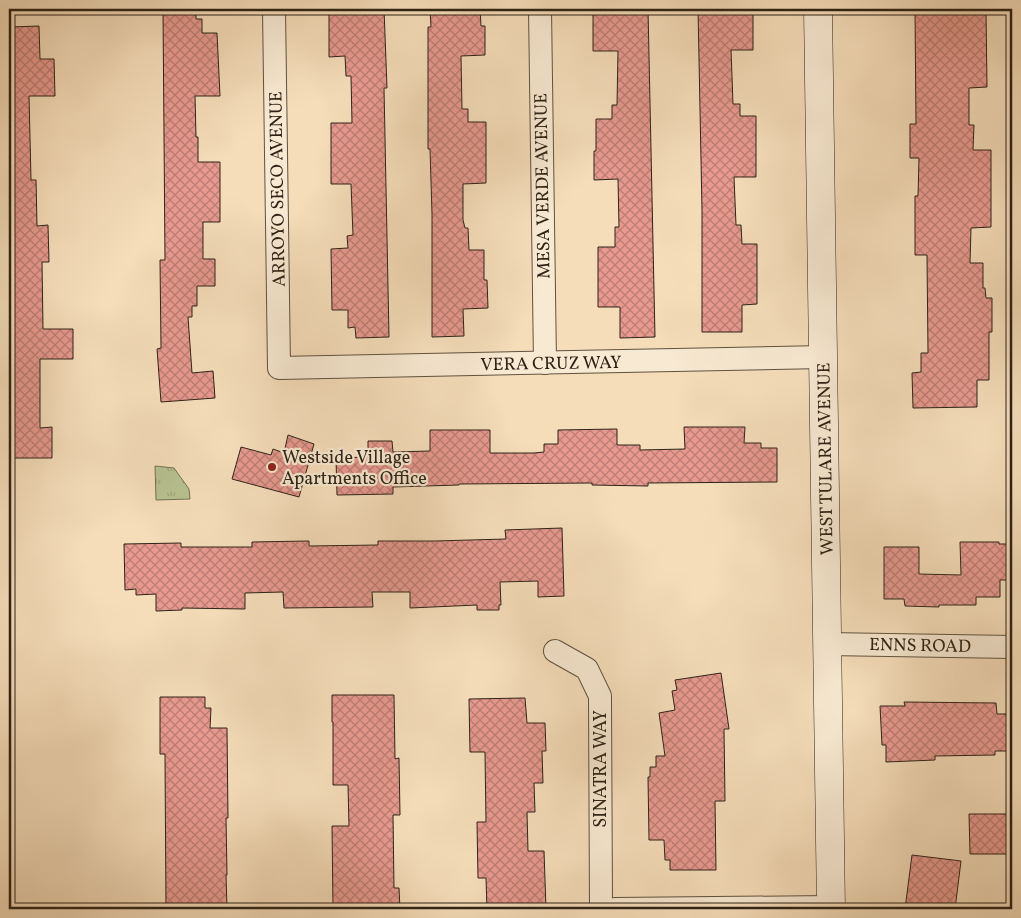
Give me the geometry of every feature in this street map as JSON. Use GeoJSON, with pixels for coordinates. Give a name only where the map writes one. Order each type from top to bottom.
{"type":"FeatureCollection","features":[{"type":"Feature","properties":{"kind":"street","name":"ARROYO SECO AVENUE"},"geometry":{"type":"LineString","coordinates":[[274,9],[279,368]]}},
{"type":"Feature","properties":{"kind":"street","name":"MESA VERDE AVENUE"},"geometry":{"type":"LineString","coordinates":[[540,9],[545,363]]}},
{"type":"Feature","properties":{"kind":"street","name":"WEST TULARE AVENUE"},"geometry":{"type":"LineString","coordinates":[[818,9],[831,908]]}},
{"type":"Feature","properties":{"kind":"street","name":"VERA CRUZ WAY"},"geometry":{"type":"LineString","coordinates":[[279,368],[823,357]]}},
{"type":"Feature","properties":{"kind":"street","name":"ENNS ROAD"},"geometry":{"type":"LineString","coordinates":[[827,644],[1012,647]]}},
{"type":"Feature","properties":{"kind":"street","name":"SINATRA WAY"},"geometry":{"type":"LineString","coordinates":[[555,651],[587,669],[600,696],[602,909]]}},
{"type":"Feature","properties":{"kind":"street"},"geometry":{"type":"LineString","coordinates":[[615,909],[831,908]]}},
{"type":"Feature","properties":{"kind":"green space"},"geometry":{"type":"Polygon","coordinates":[[[155,466],[174,468],[189,489],[190,499],[156,500],[155,466]]]}},
{"type":"Feature","properties":{"kind":"building"},"geometry":{"type":"Polygon","coordinates":[[[196,9],[196,19],[202,19],[202,33],[217,33],[220,96],[195,96],[198,162],[220,162],[220,222],[203,222],[203,259],[215,259],[215,286],[197,286],[197,306],[192,306],[192,317],[188,317],[192,373],[213,371],[215,398],[161,402],[157,349],[161,348],[160,260],[165,260],[163,10],[196,9]]]}},
{"type":"Feature","properties":{"kind":"building"},"geometry":{"type":"Polygon","coordinates":[[[329,9],[384,9],[387,88],[384,88],[389,337],[356,338],[355,327],[348,328],[348,310],[332,310],[331,249],[348,248],[347,236],[353,235],[351,184],[331,184],[331,123],[352,123],[351,76],[346,76],[345,56],[329,57],[329,9]]]}},
{"type":"Feature","properties":{"kind":"building"},"geometry":{"type":"Polygon","coordinates":[[[430,9],[480,9],[481,26],[485,26],[485,55],[461,56],[462,109],[468,109],[468,122],[486,122],[486,183],[463,184],[463,220],[465,228],[468,228],[469,250],[484,250],[484,280],[487,280],[488,308],[463,309],[464,336],[432,337],[432,214],[430,149],[428,149],[428,27],[431,27],[430,9]]]}},
{"type":"Feature","properties":{"kind":"building"},"geometry":{"type":"Polygon","coordinates":[[[593,9],[648,9],[655,337],[620,338],[620,307],[598,307],[598,247],[615,247],[615,227],[619,227],[618,179],[594,180],[596,119],[612,119],[612,105],[617,105],[618,51],[593,51],[593,9]]]}},
{"type":"Feature","properties":{"kind":"building"},"geometry":{"type":"Polygon","coordinates":[[[698,9],[753,9],[753,50],[731,50],[733,104],[740,104],[740,116],[756,116],[756,177],[734,177],[736,225],[741,225],[742,244],[757,244],[757,304],[742,305],[742,332],[702,332],[702,210],[698,9]]]}},
{"type":"Feature","properties":{"kind":"building"},"geometry":{"type":"Polygon","coordinates":[[[915,9],[970,9],[970,12],[986,12],[987,87],[969,88],[969,125],[974,125],[973,150],[991,150],[991,227],[971,228],[970,263],[983,263],[983,288],[985,288],[986,298],[992,298],[992,332],[989,332],[989,380],[977,380],[977,407],[913,408],[912,373],[921,372],[921,353],[928,353],[927,255],[915,255],[915,196],[918,196],[919,158],[910,158],[910,124],[916,124],[915,9]]]}},
{"type":"Feature","properties":{"kind":"building"},"geometry":{"type":"Polygon","coordinates":[[[39,26],[40,59],[54,59],[55,96],[29,96],[31,180],[36,180],[37,226],[48,225],[49,262],[42,262],[43,329],[73,329],[73,359],[40,359],[40,428],[52,427],[52,458],[9,458],[9,27],[39,26]]]}},
{"type":"Feature","properties":{"kind":"building"},"geometry":{"type":"Polygon","coordinates":[[[684,427],[745,427],[744,443],[761,443],[761,448],[777,448],[777,482],[648,483],[648,486],[592,485],[592,483],[459,484],[393,487],[393,494],[337,495],[336,458],[368,457],[368,441],[392,441],[393,452],[430,451],[430,430],[490,430],[490,453],[534,453],[544,452],[544,444],[558,444],[558,430],[617,429],[617,445],[640,445],[640,450],[685,449],[684,427]]]}},
{"type":"Feature","properties":{"kind":"building","name":"Westside Village Apartments Office"},"geometry":{"type":"Polygon","coordinates":[[[288,435],[314,444],[299,497],[232,479],[241,447],[271,455],[273,449],[284,453],[288,435]]]}},
{"type":"Feature","properties":{"kind":"building"},"geometry":{"type":"Polygon","coordinates":[[[562,528],[564,596],[538,597],[538,581],[500,582],[501,605],[499,605],[499,610],[477,610],[477,605],[410,608],[410,592],[372,592],[373,607],[284,608],[283,592],[245,593],[245,609],[182,608],[182,610],[156,611],[156,594],[136,595],[136,589],[125,590],[124,544],[181,543],[181,547],[252,547],[252,542],[309,541],[309,546],[378,545],[378,541],[506,539],[505,530],[562,528]]]}},
{"type":"Feature","properties":{"kind":"building"},"geometry":{"type":"Polygon","coordinates":[[[960,542],[1012,544],[1012,580],[1000,580],[1000,597],[976,597],[976,605],[939,605],[939,607],[905,606],[904,599],[884,599],[884,547],[919,547],[919,574],[961,575],[960,542]]]}},
{"type":"Feature","properties":{"kind":"building"},"geometry":{"type":"Polygon","coordinates":[[[721,673],[729,729],[724,729],[725,801],[715,801],[716,870],[670,870],[670,860],[665,860],[664,840],[649,840],[648,777],[650,777],[650,767],[656,767],[656,756],[665,756],[659,713],[675,710],[672,691],[677,690],[675,680],[721,673]]]}},
{"type":"Feature","properties":{"kind":"building"},"geometry":{"type":"Polygon","coordinates":[[[332,695],[394,695],[395,759],[399,758],[400,815],[393,815],[394,888],[399,888],[400,909],[333,909],[332,826],[349,826],[348,785],[333,785],[332,695]]]}},
{"type":"Feature","properties":{"kind":"building"},"geometry":{"type":"Polygon","coordinates":[[[160,697],[205,697],[205,708],[211,708],[210,728],[227,728],[227,909],[166,909],[165,754],[160,754],[160,697]]]}},
{"type":"Feature","properties":{"kind":"building"},"geometry":{"type":"Polygon","coordinates":[[[525,698],[527,723],[545,723],[546,751],[542,751],[543,783],[534,783],[535,812],[527,812],[528,851],[544,851],[546,909],[487,909],[486,878],[478,878],[477,822],[486,822],[485,752],[470,752],[469,699],[525,698]]]}},
{"type":"Feature","properties":{"kind":"building"},"geometry":{"type":"Polygon","coordinates":[[[904,702],[996,703],[997,714],[1012,714],[1012,751],[995,751],[995,755],[935,756],[935,760],[886,762],[886,745],[882,745],[880,706],[905,706],[904,702]]]}},
{"type":"Feature","properties":{"kind":"building"},"geometry":{"type":"Polygon","coordinates":[[[969,814],[1012,814],[1012,854],[970,854],[969,814]]]}},
{"type":"Feature","properties":{"kind":"building"},"geometry":{"type":"Polygon","coordinates":[[[912,855],[961,861],[955,909],[905,909],[912,855]]]}},
{"type":"Feature","properties":{"kind":"place","name":"Westside Village Apartments Office"},"geometry":{"type":"Point","coordinates":[272,467]}}]}
